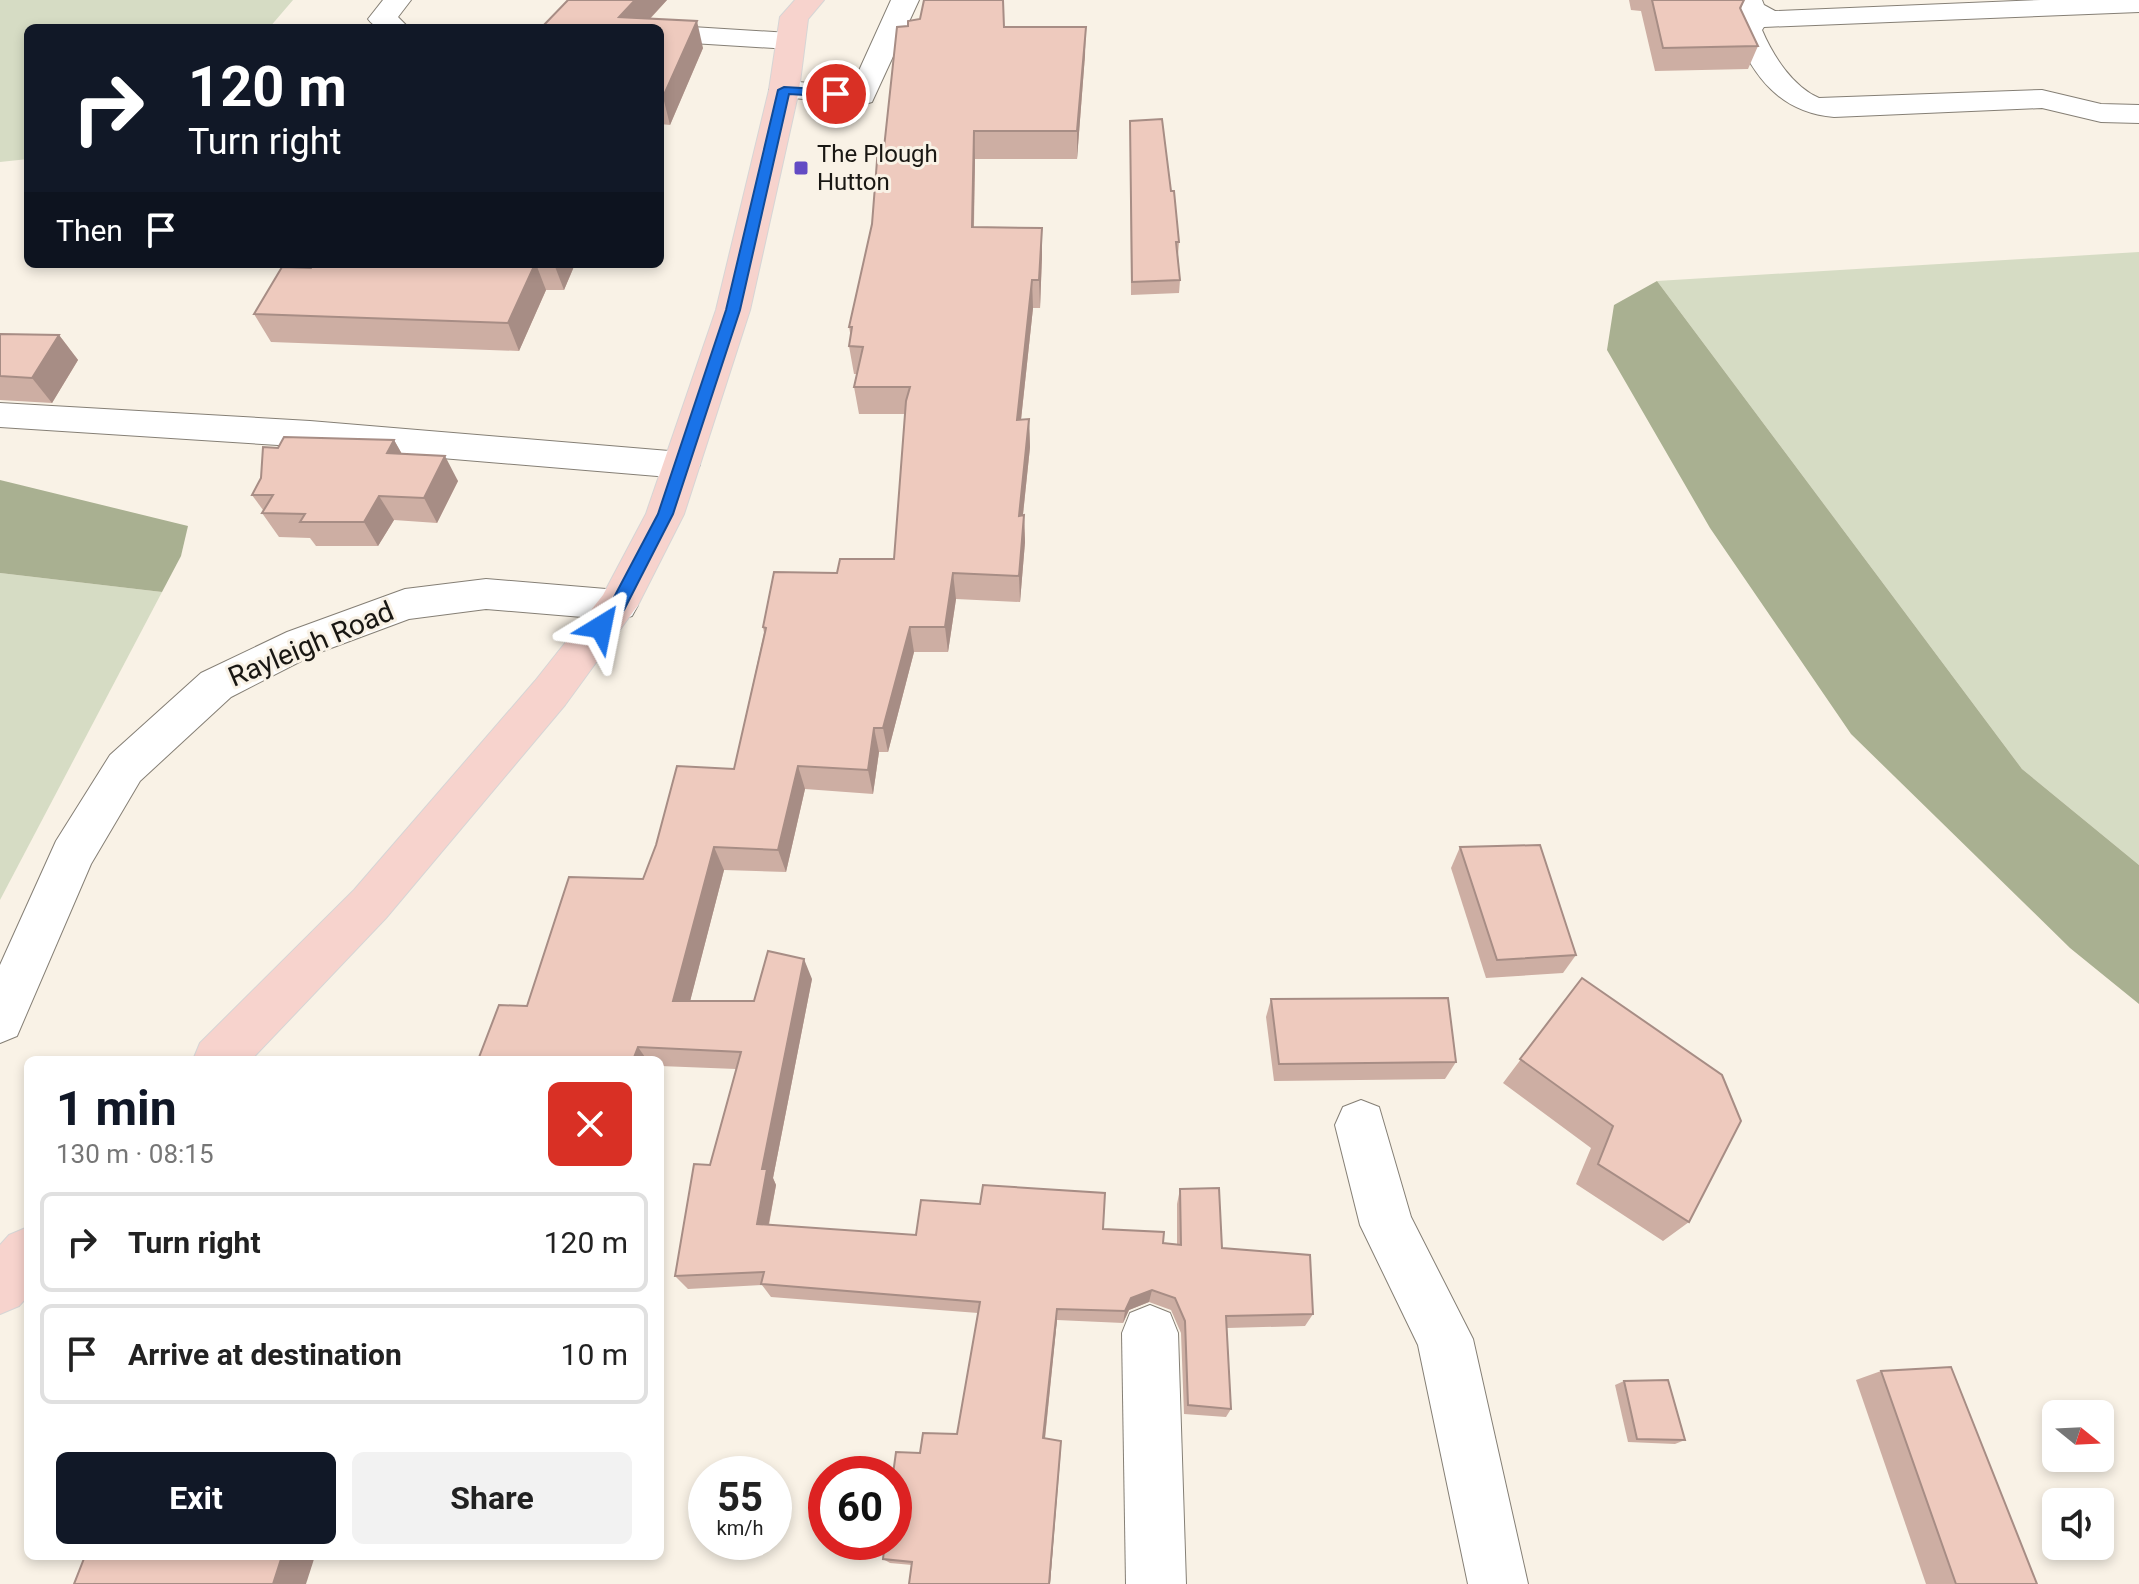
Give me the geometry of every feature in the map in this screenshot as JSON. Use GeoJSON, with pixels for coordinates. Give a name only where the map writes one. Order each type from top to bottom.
{"type":"FeatureCollection","features":[{"type":"Feature","properties":{"kind":"main road"},"geometry":{"type":"LineString","coordinates":[[222,1056],[370,904],[550,693],[618,605],[665,514],[733,310],[784,90],[794,17],[810,0]]}},
{"type":"Feature","properties":{"kind":"main road"},"geometry":{"type":"LineString","coordinates":[[0,1287],[24,1259]]}},
{"type":"Feature","properties":{"kind":"street"},"geometry":{"type":"LineString","coordinates":[[389,24],[382,19],[397,0]]}},
{"type":"Feature","properties":{"kind":"street"},"geometry":{"type":"LineString","coordinates":[[2139,4],[1770,20],[1753,7],[1748,30],[1752,41],[1793,95],[1812,106],[1834,108],[2042,99],[2101,113],[2139,114]]}},
{"type":"Feature","properties":{"kind":"street"},"geometry":{"type":"LineString","coordinates":[[784,90],[862,96],[910,11]]}},
{"type":"Feature","properties":{"kind":"street"},"geometry":{"type":"LineString","coordinates":[[664,33],[790,41]]}},
{"type":"Feature","properties":{"kind":"street"},"geometry":{"type":"LineString","coordinates":[[0,415],[310,434],[681,465]]}},
{"type":"Feature","properties":{"kind":"street","name":"Rayleigh Road"},"geometry":{"type":"LineString","coordinates":[[0,1020],[72,855],[125,768],[216,685],[301,643],[405,604],[486,594],[618,605]]}},
{"type":"Feature","properties":{"kind":"street"},"geometry":{"type":"LineString","coordinates":[[1361,1125],[1387,1225],[1445,1339],[1498,1584]]}},
{"type":"Feature","properties":{"kind":"street"},"geometry":{"type":"LineString","coordinates":[[1150,1333],[1156,1584]]}},
{"type":"Feature","properties":{"kind":"green space"},"geometry":{"type":"Polygon","coordinates":[[[0,0],[293,0],[272,24],[24,24],[24,159],[0,162],[0,0]]]}},
{"type":"Feature","properties":{"kind":"green space"},"geometry":{"type":"Polygon","coordinates":[[[2139,252],[2139,865],[2022,769],[1657,281],[2139,252]]]}},
{"type":"Feature","properties":{"kind":"green space"},"geometry":{"type":"Polygon","coordinates":[[[1657,281],[2022,769],[2139,865],[2139,1004],[2070,948],[1851,734],[1710,528],[1607,350],[1614,305],[1657,281]]]}},
{"type":"Feature","properties":{"kind":"green space"},"geometry":{"type":"Polygon","coordinates":[[[0,480],[188,526],[181,556],[162,592],[0,573],[0,480]]]}},
{"type":"Feature","properties":{"kind":"green space"},"geometry":{"type":"Polygon","coordinates":[[[0,573],[162,592],[0,900],[0,573]]]}},
{"type":"Feature","properties":{"kind":"building"},"geometry":{"type":"Polygon","coordinates":[[[568,0],[635,0],[619,17],[697,21],[664,95],[664,24],[545,24],[568,0]]]}},
{"type":"Feature","properties":{"kind":"building"},"geometry":{"type":"Polygon","coordinates":[[[924,0],[1003,0],[1004,27],[1086,27],[1077,131],[974,131],[972,227],[1042,228],[1039,280],[1032,280],[1017,420],[1029,419],[1019,516],[1024,515],[1019,576],[953,573],[945,627],[910,627],[883,728],[874,728],[868,770],[798,766],[778,850],[714,847],[673,1001],[754,1001],[768,951],[804,959],[762,1169],[767,1169],[757,1224],[916,1235],[921,1200],[980,1204],[983,1185],[1105,1193],[1103,1229],[1164,1232],[1163,1243],[1181,1245],[1180,1189],[1219,1188],[1222,1248],[1310,1255],[1313,1314],[1226,1316],[1231,1409],[1188,1405],[1185,1321],[1175,1298],[1152,1290],[1131,1298],[1125,1311],[1057,1309],[1043,1438],[1061,1441],[1049,1584],[909,1584],[912,1562],[893,1560],[912,1560],[912,1456],[895,1456],[896,1452],[920,1453],[923,1433],[957,1434],[980,1302],[761,1284],[764,1272],[675,1276],[694,1164],[710,1165],[741,1052],[638,1047],[635,1056],[480,1056],[499,1005],[527,1006],[569,877],[643,879],[656,845],[677,766],[734,769],[766,628],[763,627],[774,572],[837,573],[840,559],[894,559],[906,401],[910,387],[854,387],[863,347],[849,346],[852,327],[849,327],[872,224],[878,148],[884,148],[897,27],[908,26],[908,21],[920,19],[924,0]]]}},
{"type":"Feature","properties":{"kind":"building"},"geometry":{"type":"Polygon","coordinates":[[[1652,0],[1744,0],[1740,8],[1758,46],[1663,48],[1652,0]]]}},
{"type":"Feature","properties":{"kind":"building"},"geometry":{"type":"Polygon","coordinates":[[[1162,119],[1171,191],[1174,191],[1180,280],[1132,282],[1130,121],[1162,119]]]}},
{"type":"Feature","properties":{"kind":"building"},"geometry":{"type":"Polygon","coordinates":[[[281,268],[533,268],[508,323],[254,314],[281,268]]]}},
{"type":"Feature","properties":{"kind":"building"},"geometry":{"type":"Polygon","coordinates":[[[0,334],[59,335],[32,378],[0,376],[0,334]]]}},
{"type":"Feature","properties":{"kind":"building"},"geometry":{"type":"Polygon","coordinates":[[[284,437],[394,440],[387,453],[445,456],[424,498],[379,496],[364,522],[300,522],[305,514],[262,513],[273,495],[252,495],[261,478],[263,447],[278,448],[284,437]]]}},
{"type":"Feature","properties":{"kind":"building"},"geometry":{"type":"Polygon","coordinates":[[[1540,845],[1576,955],[1497,960],[1460,847],[1540,845]]]}},
{"type":"Feature","properties":{"kind":"building"},"geometry":{"type":"Polygon","coordinates":[[[1582,978],[1722,1075],[1741,1121],[1689,1222],[1598,1164],[1613,1126],[1520,1059],[1582,978]]]}},
{"type":"Feature","properties":{"kind":"building"},"geometry":{"type":"Polygon","coordinates":[[[1448,998],[1456,1062],[1279,1064],[1271,999],[1448,998]]]}},
{"type":"Feature","properties":{"kind":"building"},"geometry":{"type":"Polygon","coordinates":[[[1951,1367],[2037,1584],[1956,1584],[1881,1371],[1951,1367]]]}},
{"type":"Feature","properties":{"kind":"building"},"geometry":{"type":"Polygon","coordinates":[[[1668,1380],[1685,1440],[1637,1439],[1624,1381],[1668,1380]]]}},
{"type":"Feature","properties":{"kind":"building"},"geometry":{"type":"Polygon","coordinates":[[[83,1560],[281,1560],[273,1584],[74,1584],[83,1560]]]}},
{"type":"Feature","properties":{"kind":"place","name":"The Plough Hutton"},"geometry":{"type":"Point","coordinates":[801,168]}},
{"type":"Feature","properties":{"kind":"route"},"geometry":{"type":"LineString","coordinates":[[601,627],[618,605],[665,514],[733,310],[784,90],[836,94]]}}]}
